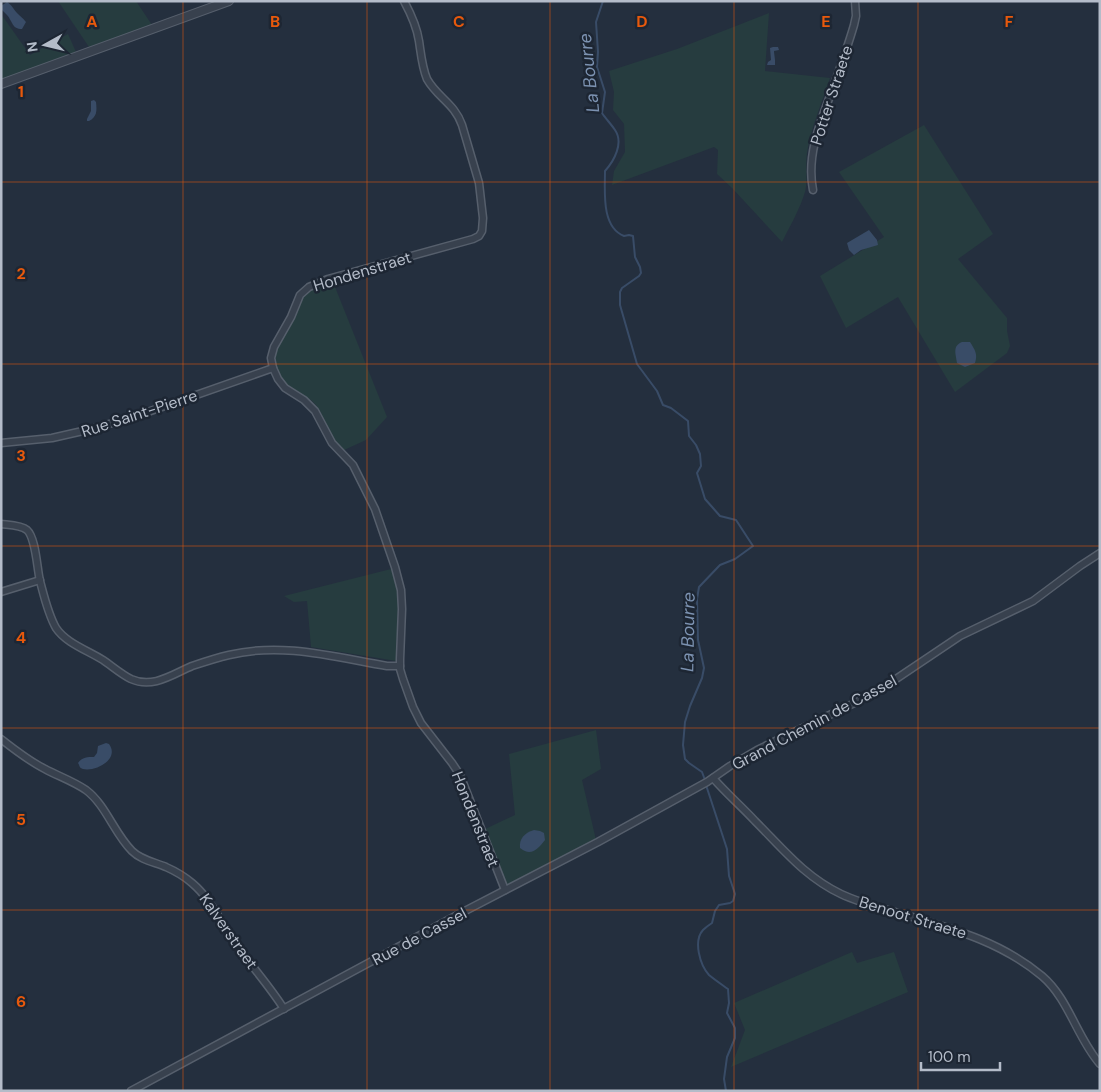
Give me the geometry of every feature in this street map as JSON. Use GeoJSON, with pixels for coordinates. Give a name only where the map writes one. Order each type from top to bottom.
{"type":"FeatureCollection","features":[{"type":"Feature","properties":{"kind":"street"},"geometry":{"type":"LineString","coordinates":[[1,84],[229,1]]}},
{"type":"Feature","properties":{"kind":"street","name":"Hondenstraet"},"geometry":{"type":"LineString","coordinates":[[404,1],[416,30],[427,77],[433,87],[452,106],[462,125],[480,188],[482,232],[473,240],[324,280],[306,288],[300,295],[291,317],[274,347],[273,368],[283,386],[307,402],[315,411],[332,443],[353,465],[375,509],[401,590],[400,666],[410,699],[418,717],[429,734],[460,775],[505,890]]}},
{"type":"Feature","properties":{"kind":"street","name":"Potter Straete"},"geometry":{"type":"LineString","coordinates":[[813,190],[810,172],[816,138],[856,16],[855,1]]}},
{"type":"Feature","properties":{"kind":"street","name":"Rue Saint-Pierre"},"geometry":{"type":"LineString","coordinates":[[1,443],[52,438],[89,429],[273,368]]}},
{"type":"Feature","properties":{"kind":"street"},"geometry":{"type":"LineString","coordinates":[[1,524],[21,527],[30,534],[50,617],[56,628],[70,641],[138,681],[156,681],[219,657],[267,649],[299,650],[387,666],[400,666]]}},
{"type":"Feature","properties":{"kind":"street","name":"Grand Chemin de Cassel"},"geometry":{"type":"LineString","coordinates":[[707,781],[763,747],[870,695],[964,633],[1033,601],[1100,553]]}},
{"type":"Feature","properties":{"kind":"street"},"geometry":{"type":"LineString","coordinates":[[2,591],[40,580]]}},
{"type":"Feature","properties":{"kind":"street","name":"Kalverstraet"},"geometry":{"type":"LineString","coordinates":[[1,738],[36,765],[79,786],[89,793],[134,853],[144,859],[174,870],[195,886],[211,904],[237,946],[284,1009]]}},
{"type":"Feature","properties":{"kind":"street","name":"Rue de Cassel"},"geometry":{"type":"LineString","coordinates":[[131,1091],[598,842],[707,781]]}},
{"type":"Feature","properties":{"kind":"street","name":"Benoot Straete"},"geometry":{"type":"LineString","coordinates":[[707,781],[756,821],[792,860],[825,886],[857,901],[986,941],[1037,972],[1058,994],[1091,1053],[1100,1064]]}},
{"type":"Feature","properties":{"kind":"green space"},"geometry":{"type":"Polygon","coordinates":[[[58,1],[136,1],[152,25],[89,47],[58,1]]]}},
{"type":"Feature","properties":{"kind":"green space"},"geometry":{"type":"Polygon","coordinates":[[[769,13],[765,71],[830,78],[809,143],[806,158],[805,192],[798,211],[782,242],[717,174],[718,150],[714,147],[612,185],[614,171],[625,152],[624,124],[613,110],[614,92],[609,71],[677,49],[769,13]]]}},
{"type":"Feature","properties":{"kind":"green space"},"geometry":{"type":"Polygon","coordinates":[[[1,14],[30,55],[68,34],[76,52],[1,80],[1,14]]]}},
{"type":"Feature","properties":{"kind":"green space"},"geometry":{"type":"Polygon","coordinates":[[[924,125],[993,234],[958,259],[1007,318],[1010,346],[1007,353],[955,392],[898,297],[846,328],[820,276],[884,237],[839,172],[924,125]]]}},
{"type":"Feature","properties":{"kind":"green space"},"geometry":{"type":"Polygon","coordinates":[[[333,282],[387,417],[366,440],[342,451],[327,430],[316,405],[285,385],[276,369],[274,359],[277,346],[304,294],[314,287],[333,282]]]}},
{"type":"Feature","properties":{"kind":"green space"},"geometry":{"type":"Polygon","coordinates":[[[391,569],[397,587],[396,661],[311,647],[307,601],[294,602],[284,596],[391,569]]]}},
{"type":"Feature","properties":{"kind":"green space"},"geometry":{"type":"Polygon","coordinates":[[[596,730],[601,769],[582,780],[596,840],[507,886],[483,830],[515,815],[509,754],[596,730]]]}},
{"type":"Feature","properties":{"kind":"green space"},"geometry":{"type":"Polygon","coordinates":[[[852,952],[857,963],[894,952],[908,992],[731,1067],[745,1030],[734,1003],[852,952]]]}},
{"type":"Feature","properties":{"kind":"water"},"geometry":{"type":"Polygon","coordinates":[[[7,2],[26,22],[22,29],[14,26],[1,9],[1,6],[7,2]]]}},
{"type":"Feature","properties":{"kind":"water"},"geometry":{"type":"Polygon","coordinates":[[[778,47],[779,50],[774,51],[775,65],[767,65],[771,60],[770,48],[778,47]]]}},
{"type":"Feature","properties":{"kind":"water"},"geometry":{"type":"Polygon","coordinates":[[[94,100],[96,102],[96,113],[94,118],[87,121],[91,111],[91,101],[94,100]]]}},
{"type":"Feature","properties":{"kind":"water"},"geometry":{"type":"Polygon","coordinates":[[[869,230],[877,240],[878,245],[861,250],[854,255],[849,250],[847,243],[869,230]]]}},
{"type":"Feature","properties":{"kind":"water"},"geometry":{"type":"Polygon","coordinates":[[[962,342],[970,342],[976,355],[975,363],[965,367],[957,363],[956,348],[962,342]]]}},
{"type":"Feature","properties":{"kind":"water"},"geometry":{"type":"Polygon","coordinates":[[[106,743],[109,744],[112,750],[109,759],[105,763],[88,769],[80,767],[78,763],[81,760],[94,757],[98,746],[106,743]]]}},
{"type":"Feature","properties":{"kind":"water"},"geometry":{"type":"Polygon","coordinates":[[[534,830],[544,833],[545,840],[534,851],[524,851],[520,848],[521,839],[527,833],[534,830]]]}},
{"type":"Feature","properties":{"kind":"waterway","name":"La Bourre"},"geometry":{"type":"LineString","coordinates":[[603,1],[596,22],[597,67],[605,92],[602,113],[618,135],[617,152],[605,171],[606,208],[611,225],[624,236],[633,236],[635,257],[641,273],[622,288],[620,292],[620,305],[637,364],[657,391],[663,405],[671,408],[688,421],[689,436],[700,454],[701,466],[697,473],[705,499],[720,516],[736,520],[753,546],[735,559],[720,565],[699,587],[697,599],[698,640],[704,668],[685,722],[683,745],[685,759],[702,772],[705,780]]}},
{"type":"Feature","properties":{"kind":"waterway","name":"La Bourre"},"geometry":{"type":"LineString","coordinates":[[706,785],[727,849],[729,876],[735,894],[733,901],[719,905],[715,911],[712,923],[703,930],[698,940],[699,953],[706,971],[728,989],[729,1003],[727,1013],[735,1028],[735,1038],[727,1057],[724,1079],[726,1091]]}}]}
